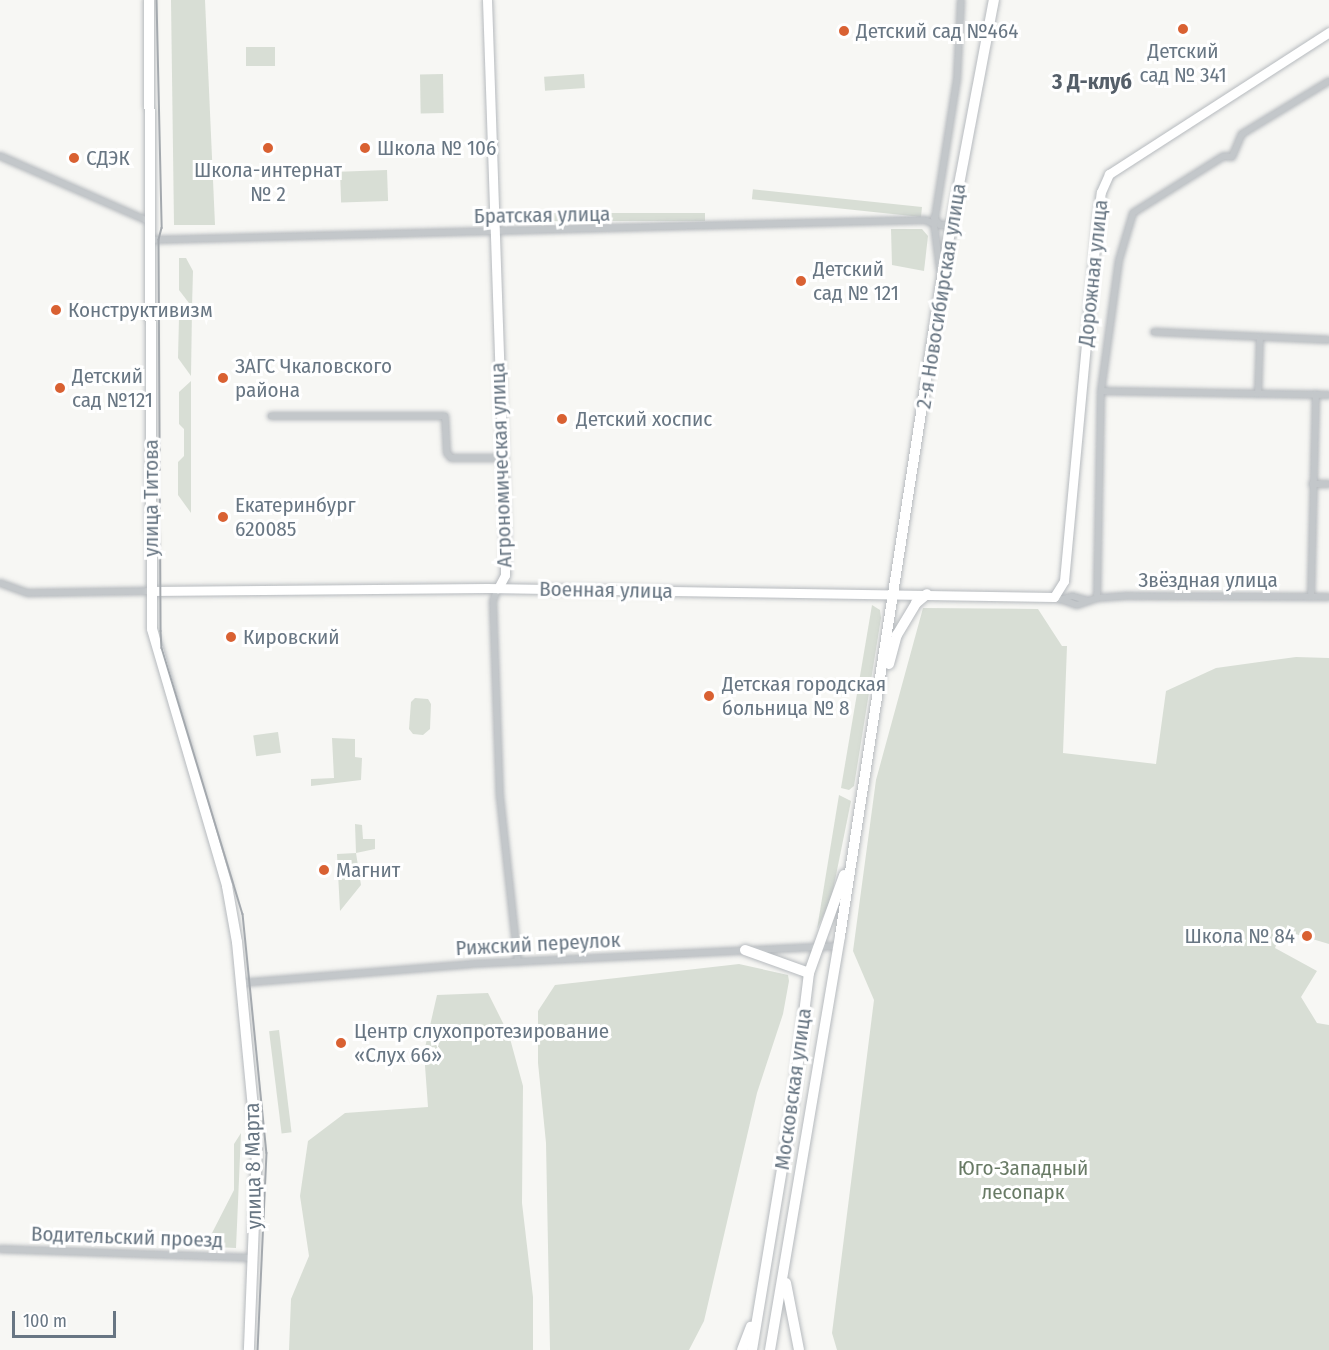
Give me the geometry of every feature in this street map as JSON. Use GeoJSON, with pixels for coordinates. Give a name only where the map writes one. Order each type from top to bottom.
{"type":"FeatureCollection","features":[{"type":"Feature","properties":{"kind":"main road","name":"улица Титова"},"geometry":{"type":"LineString","coordinates":[[149,0],[153,639],[227,886],[241,983]]}},
{"type":"Feature","properties":{"kind":"main road","name":"2-я Новосибирская улица"},"geometry":{"type":"LineString","coordinates":[[894,593],[951,225],[994,0]]}},
{"type":"Feature","properties":{"kind":"main road","name":"Московская улица"},"geometry":{"type":"LineString","coordinates":[[770,1350],[894,593]]}},
{"type":"Feature","properties":{"kind":"main road"},"geometry":{"type":"LineString","coordinates":[[880,683],[897,635],[916,603],[927,594]]}},
{"type":"Feature","properties":{"kind":"main road","name":"Московская улица"},"geometry":{"type":"LineString","coordinates":[[752,1350],[792,1105],[809,973],[815,947],[837,900],[856,835]]}},
{"type":"Feature","properties":{"kind":"main road"},"geometry":{"type":"LineString","coordinates":[[745,950],[809,973]]}},
{"type":"Feature","properties":{"kind":"main road","name":"улица 8 Марта"},"geometry":{"type":"LineString","coordinates":[[241,983],[257,1148],[249,1350]]}},
{"type":"Feature","properties":{"kind":"main road"},"geometry":{"type":"LineString","coordinates":[[784,1271],[792,1330],[799,1350]]}},
{"type":"Feature","properties":{"kind":"main road"},"geometry":{"type":"LineString","coordinates":[[742,1350],[759,1307]]}},
{"type":"Feature","properties":{"kind":"street","name":"Агрономическая улица"},"geometry":{"type":"LineString","coordinates":[[487,0],[500,458],[506,575],[493,601],[500,797],[518,962]]}},
{"type":"Feature","properties":{"kind":"street"},"geometry":{"type":"LineString","coordinates":[[942,282],[934,221],[957,79],[961,0]]}},
{"type":"Feature","properties":{"kind":"street","name":"Дорожная улица"},"geometry":{"type":"LineString","coordinates":[[1057,599],[1064,582],[1098,215],[1101,192],[1108,174],[1329,32]]}},
{"type":"Feature","properties":{"kind":"street"},"geometry":{"type":"LineString","coordinates":[[1097,598],[1101,391],[1119,260],[1133,213],[1224,156],[1232,157],[1242,134],[1329,81]]}},
{"type":"Feature","properties":{"kind":"street"},"geometry":{"type":"LineString","coordinates":[[0,156],[151,222]]}},
{"type":"Feature","properties":{"kind":"street","name":"Братская улица"},"geometry":{"type":"LineString","coordinates":[[151,240],[925,220],[934,221],[940,225],[951,225]]}},
{"type":"Feature","properties":{"kind":"street"},"geometry":{"type":"LineString","coordinates":[[1154,332],[1329,340]]}},
{"type":"Feature","properties":{"kind":"street"},"geometry":{"type":"LineString","coordinates":[[1258,394],[1260,338]]}},
{"type":"Feature","properties":{"kind":"street"},"geometry":{"type":"LineString","coordinates":[[1101,391],[1329,395]]}},
{"type":"Feature","properties":{"kind":"street"},"geometry":{"type":"LineString","coordinates":[[1311,597],[1316,394]]}},
{"type":"Feature","properties":{"kind":"street"},"geometry":{"type":"LineString","coordinates":[[271,416],[445,416],[447,453],[450,458],[500,458]]}},
{"type":"Feature","properties":{"kind":"street"},"geometry":{"type":"LineString","coordinates":[[1312,484],[1329,484]]}},
{"type":"Feature","properties":{"kind":"street"},"geometry":{"type":"LineString","coordinates":[[0,583],[28,593],[151,591]]}},
{"type":"Feature","properties":{"kind":"street","name":"Военная улица"},"geometry":{"type":"LineString","coordinates":[[151,591],[498,588],[894,593],[1057,599],[1076,596],[1088,601]]}},
{"type":"Feature","properties":{"kind":"street","name":"Звёздная улица"},"geometry":{"type":"LineString","coordinates":[[1077,605],[1097,598],[1329,597]]}},
{"type":"Feature","properties":{"kind":"street","name":"Военная улица"},"geometry":{"type":"LineString","coordinates":[[1057,599],[1077,605]]}},
{"type":"Feature","properties":{"kind":"street","name":"Рижский переулок"},"geometry":{"type":"LineString","coordinates":[[241,983],[518,962],[838,946]]}},
{"type":"Feature","properties":{"kind":"street","name":"Водительский проезд"},"geometry":{"type":"LineString","coordinates":[[0,1249],[253,1258]]}},
{"type":"Feature","properties":{"kind":"green space"},"geometry":{"type":"Polygon","coordinates":[[[171,0],[205,0],[215,225],[174,225],[171,0]]]}},
{"type":"Feature","properties":{"kind":"green space"},"geometry":{"type":"Polygon","coordinates":[[[246,47],[275,47],[275,66],[246,66],[246,47]]]}},
{"type":"Feature","properties":{"kind":"green space"},"geometry":{"type":"Polygon","coordinates":[[[420,74],[443,74],[444,113],[421,113],[420,74]]]}},
{"type":"Feature","properties":{"kind":"green space"},"geometry":{"type":"Polygon","coordinates":[[[584,74],[585,88],[545,91],[544,77],[584,74]]]}},
{"type":"Feature","properties":{"kind":"green space"},"geometry":{"type":"Polygon","coordinates":[[[387,170],[388,201],[341,203],[340,172],[387,170]]]}},
{"type":"Feature","properties":{"kind":"green space"},"geometry":{"type":"Polygon","coordinates":[[[753,189],[922,207],[921,217],[752,199],[753,189]]]}},
{"type":"Feature","properties":{"kind":"green space"},"geometry":{"type":"Polygon","coordinates":[[[506,213],[705,213],[705,221],[506,221],[506,213]]]}},
{"type":"Feature","properties":{"kind":"green space"},"geometry":{"type":"Polygon","coordinates":[[[891,229],[922,229],[928,236],[924,271],[892,265],[891,229]]]}},
{"type":"Feature","properties":{"kind":"green space"},"geometry":{"type":"Polygon","coordinates":[[[179,258],[186,258],[193,271],[192,307],[179,290],[179,258]]]}},
{"type":"Feature","properties":{"kind":"green space"},"geometry":{"type":"Polygon","coordinates":[[[192,309],[191,376],[178,358],[179,318],[192,309]]]}},
{"type":"Feature","properties":{"kind":"green space"},"geometry":{"type":"Polygon","coordinates":[[[191,381],[191,513],[178,495],[178,462],[184,456],[184,429],[179,424],[179,392],[191,381]]]}},
{"type":"Feature","properties":{"kind":"green space"},"geometry":{"type":"Polygon","coordinates":[[[872,605],[880,610],[881,618],[854,786],[849,790],[841,788],[872,605]]]}},
{"type":"Feature","properties":{"kind":"green space","name":"Юго-Западный лесопарк"},"geometry":{"type":"Polygon","coordinates":[[[923,608],[1038,609],[1062,646],[1067,646],[1063,753],[1156,764],[1166,691],[1216,668],[1296,657],[1329,658],[1329,944],[1282,930],[1275,948],[1317,971],[1301,997],[1317,1023],[1329,1025],[1329,1350],[837,1350],[832,1333],[874,1000],[853,951],[876,780],[923,608]]]}},
{"type":"Feature","properties":{"kind":"green space"},"geometry":{"type":"Polygon","coordinates":[[[415,698],[428,699],[431,704],[430,729],[423,735],[413,734],[409,729],[411,702],[415,698]]]}},
{"type":"Feature","properties":{"kind":"green space"},"geometry":{"type":"Polygon","coordinates":[[[278,732],[281,753],[256,756],[253,735],[278,732]]]}},
{"type":"Feature","properties":{"kind":"green space"},"geometry":{"type":"Polygon","coordinates":[[[332,738],[355,739],[355,757],[362,758],[361,780],[311,786],[311,779],[334,778],[332,738]]]}},
{"type":"Feature","properties":{"kind":"green space"},"geometry":{"type":"Polygon","coordinates":[[[839,795],[851,801],[831,900],[817,929],[839,795]]]}},
{"type":"Feature","properties":{"kind":"green space"},"geometry":{"type":"Polygon","coordinates":[[[355,824],[362,825],[363,839],[375,839],[375,849],[356,853],[355,824]]]}},
{"type":"Feature","properties":{"kind":"green space"},"geometry":{"type":"Polygon","coordinates":[[[356,853],[361,885],[340,911],[337,854],[356,853]]]}},
{"type":"Feature","properties":{"kind":"green space"},"geometry":{"type":"Polygon","coordinates":[[[739,964],[788,975],[789,981],[783,1014],[757,1093],[704,1321],[689,1350],[550,1350],[546,1143],[538,1063],[538,1011],[555,985],[739,964]]]}},
{"type":"Feature","properties":{"kind":"green space"},"geometry":{"type":"Polygon","coordinates":[[[488,993],[509,1035],[523,1086],[522,1203],[533,1297],[533,1350],[289,1350],[291,1299],[309,1256],[300,1196],[308,1141],[345,1113],[428,1107],[424,1052],[437,995],[488,993]]]}},
{"type":"Feature","properties":{"kind":"green space"},"geometry":{"type":"Polygon","coordinates":[[[279,1030],[292,1132],[282,1133],[269,1031],[279,1030]]]}},
{"type":"Feature","properties":{"kind":"green space"},"geometry":{"type":"Polygon","coordinates":[[[241,1133],[236,1248],[216,1247],[212,1233],[234,1190],[234,1144],[241,1133]]]}},
{"type":"Feature","properties":{"kind":"tram line"},"geometry":{"type":"LineString","coordinates":[[157,0],[162,228],[159,240],[162,648],[243,914],[267,1153],[258,1350]]}},
{"type":"Feature","properties":{"kind":"place","name":"Детский сад № 341"},"geometry":{"type":"Point","coordinates":[1183,29]}},
{"type":"Feature","properties":{"kind":"place","name":"Детский сад №464"},"geometry":{"type":"Point","coordinates":[844,31]}},
{"type":"Feature","properties":{"kind":"place","name":"Школа-интернат № 2"},"geometry":{"type":"Point","coordinates":[268,148]}},
{"type":"Feature","properties":{"kind":"place","name":"Школа № 106"},"geometry":{"type":"Point","coordinates":[365,148]}},
{"type":"Feature","properties":{"kind":"place","name":"СДЭК"},"geometry":{"type":"Point","coordinates":[74,158]}},
{"type":"Feature","properties":{"kind":"place","name":"Детский сад № 121"},"geometry":{"type":"Point","coordinates":[801,281]}},
{"type":"Feature","properties":{"kind":"place","name":"Конструктивизм"},"geometry":{"type":"Point","coordinates":[56,310]}},
{"type":"Feature","properties":{"kind":"place","name":"ЗАГС Чкаловского района"},"geometry":{"type":"Point","coordinates":[223,378]}},
{"type":"Feature","properties":{"kind":"place","name":"Детский сад №121"},"geometry":{"type":"Point","coordinates":[60,388]}},
{"type":"Feature","properties":{"kind":"place","name":"Детский хоспис"},"geometry":{"type":"Point","coordinates":[562,419]}},
{"type":"Feature","properties":{"kind":"place","name":"Екатеринбург 620085"},"geometry":{"type":"Point","coordinates":[223,517]}},
{"type":"Feature","properties":{"kind":"place","name":"Кировский"},"geometry":{"type":"Point","coordinates":[231,637]}},
{"type":"Feature","properties":{"kind":"place","name":"Детская городская больница № 8"},"geometry":{"type":"Point","coordinates":[709,696]}},
{"type":"Feature","properties":{"kind":"place","name":"Магнит"},"geometry":{"type":"Point","coordinates":[324,870]}},
{"type":"Feature","properties":{"kind":"place","name":"Школа № 84"},"geometry":{"type":"Point","coordinates":[1307,936]}},
{"type":"Feature","properties":{"kind":"place","name":"Центр слухопротезирование «Слух 66»"},"geometry":{"type":"Point","coordinates":[341,1043]}},
{"type":"Feature","properties":{"kind":"district","name":"3 Д-клуб"},"geometry":{"type":"Point","coordinates":[1092,82]}}]}
